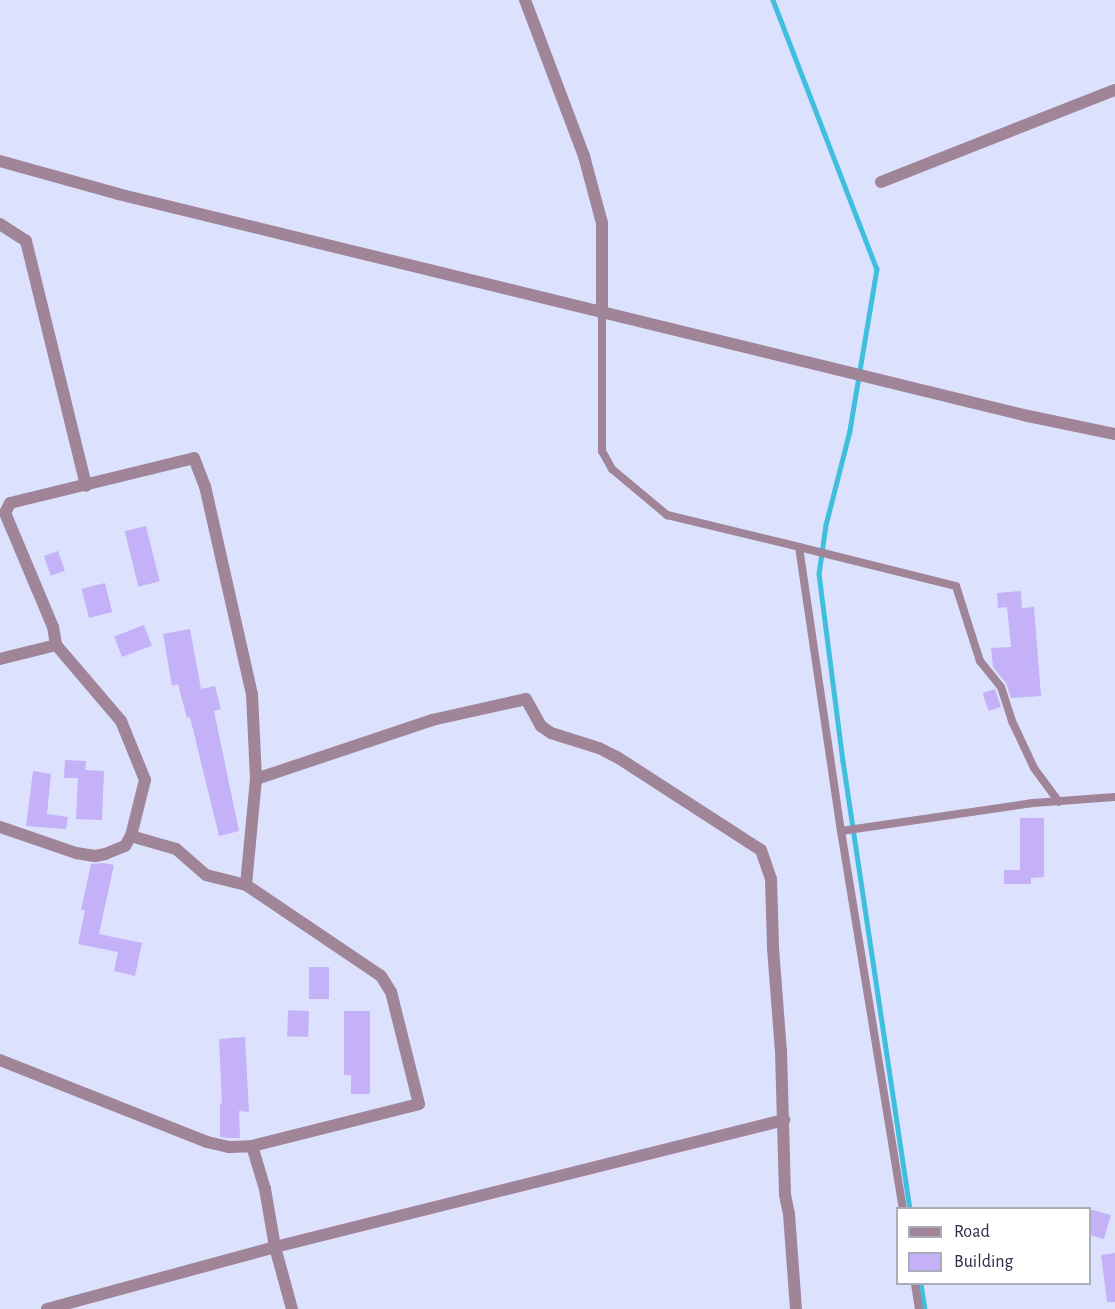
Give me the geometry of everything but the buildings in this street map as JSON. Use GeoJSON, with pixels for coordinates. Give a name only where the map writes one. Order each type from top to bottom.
{"type":"FeatureCollection","features":[{"type":"Feature","properties":{"kind":"street"},"geometry":{"type":"LineString","coordinates":[[525,0],[584,156],[602,223],[602,313]]}},
{"type":"Feature","properties":{"kind":"street"},"geometry":{"type":"LineString","coordinates":[[881,182],[1115,90]]}},
{"type":"Feature","properties":{"kind":"street"},"geometry":{"type":"LineString","coordinates":[[0,161],[118,194],[602,313],[1028,416],[1115,434]]}},
{"type":"Feature","properties":{"kind":"street"},"geometry":{"type":"LineString","coordinates":[[0,224],[26,241],[87,486]]}},
{"type":"Feature","properties":{"kind":"street"},"geometry":{"type":"LineString","coordinates":[[0,827],[76,853],[95,856],[117,850],[131,837],[145,780],[121,721],[56,645],[53,627],[5,513],[10,503],[194,458],[204,486],[252,694],[256,779],[246,885]]}},
{"type":"Feature","properties":{"kind":"street"},"geometry":{"type":"LineString","coordinates":[[0,659],[56,645]]}},
{"type":"Feature","properties":{"kind":"street"},"geometry":{"type":"LineString","coordinates":[[256,779],[432,720],[526,699],[541,726],[551,733],[599,748],[761,850],[771,879],[784,1120],[785,1195],[789,1214],[796,1309]]}},
{"type":"Feature","properties":{"kind":"street"},"geometry":{"type":"LineString","coordinates":[[0,1060],[207,1142],[229,1147],[252,1146],[419,1104],[391,992],[381,976],[246,885],[206,875],[176,849],[131,837]]}},
{"type":"Feature","properties":{"kind":"street"},"geometry":{"type":"LineString","coordinates":[[47,1309],[275,1247],[784,1120]]}},
{"type":"Feature","properties":{"kind":"street"},"geometry":{"type":"LineString","coordinates":[[252,1146],[265,1190],[275,1247],[292,1309]]}},
{"type":"Feature","properties":{"kind":"lane"},"geometry":{"type":"LineString","coordinates":[[602,313],[602,451],[612,469],[667,515],[956,586],[980,661],[1001,687],[1012,721],[1034,768],[1059,802]]}},
{"type":"Feature","properties":{"kind":"lane"},"geometry":{"type":"LineString","coordinates":[[799,547],[841,831],[903,1207]]}},
{"type":"Feature","properties":{"kind":"lane"},"geometry":{"type":"LineString","coordinates":[[841,831],[1033,803],[1115,797]]}},
{"type":"Feature","properties":{"kind":"lane"},"geometry":{"type":"LineString","coordinates":[[915,1285],[919,1309]]}},
{"type":"Feature","properties":{"kind":"waterway"},"geometry":{"type":"LineString","coordinates":[[773,0],[877,269],[850,431],[826,525],[819,574],[843,761],[910,1207]]}},
{"type":"Feature","properties":{"kind":"waterway"},"geometry":{"type":"LineString","coordinates":[[921,1285],[925,1309]]}}]}
